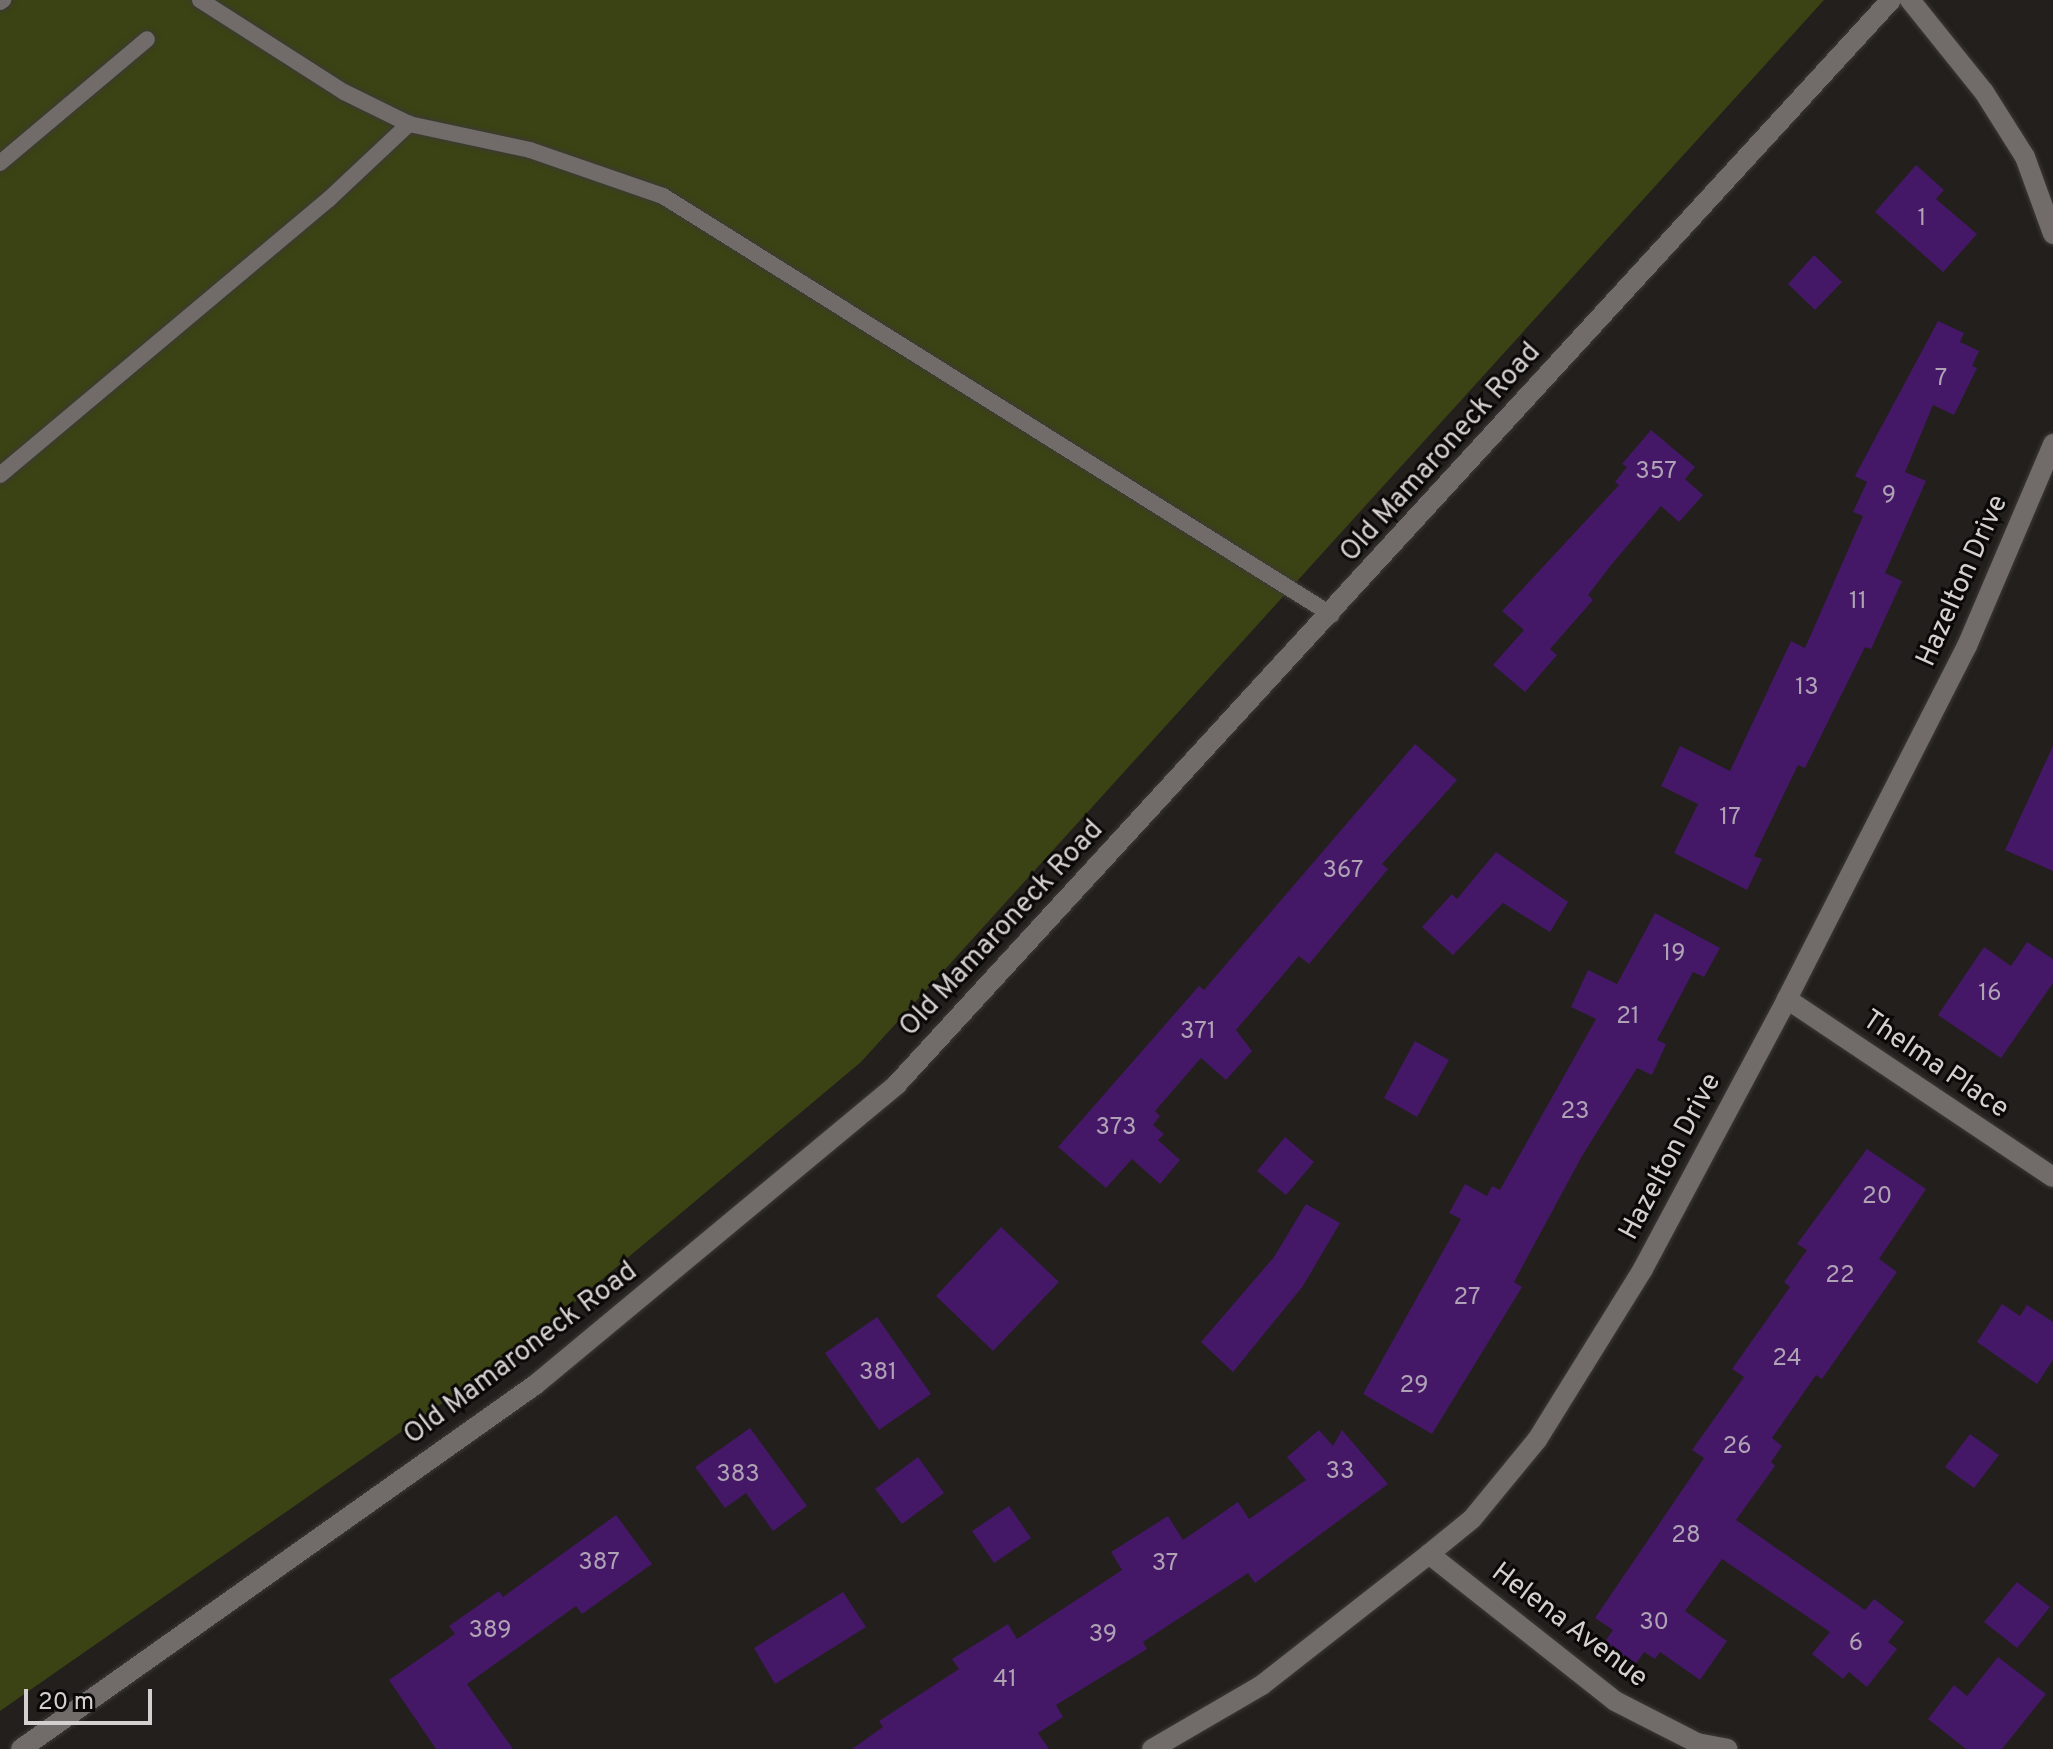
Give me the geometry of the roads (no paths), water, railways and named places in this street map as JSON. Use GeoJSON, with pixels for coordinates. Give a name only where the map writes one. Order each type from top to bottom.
{"type":"FeatureCollection","features":[{"type":"Feature","properties":{"kind":"street","name":"Old Mamaroneck Road"},"geometry":{"type":"LineString","coordinates":[[21,1749],[535,1385],[742,1218],[897,1084],[1332,615],[1891,0]]}},
{"type":"Feature","properties":{"kind":"street"},"geometry":{"type":"LineString","coordinates":[[1910,0],[1984,92],[2025,157],[2053,234]]}},
{"type":"Feature","properties":{"kind":"street","name":"Hazelton Drive"},"geometry":{"type":"LineString","coordinates":[[1152,1749],[1262,1685],[1429,1554],[1472,1519],[1537,1440],[1643,1269],[1787,999],[1967,646],[2052,451]]}},
{"type":"Feature","properties":{"kind":"street","name":"Thelma Place"},"geometry":{"type":"LineString","coordinates":[[1787,999],[2053,1177]]}},
{"type":"Feature","properties":{"kind":"street","name":"Helena Avenue"},"geometry":{"type":"LineString","coordinates":[[1429,1554],[1615,1701],[1697,1743],[1727,1749]]}},
{"type":"Feature","properties":{"kind":"lane"},"geometry":{"type":"LineString","coordinates":[[200,0],[344,92],[409,124],[530,150],[663,196],[1332,615]]}},
{"type":"Feature","properties":{"kind":"lane"},"geometry":{"type":"LineString","coordinates":[[0,163],[147,39]]}},
{"type":"Feature","properties":{"kind":"lane"},"geometry":{"type":"LineString","coordinates":[[0,475],[329,199],[409,124]]}}]}
